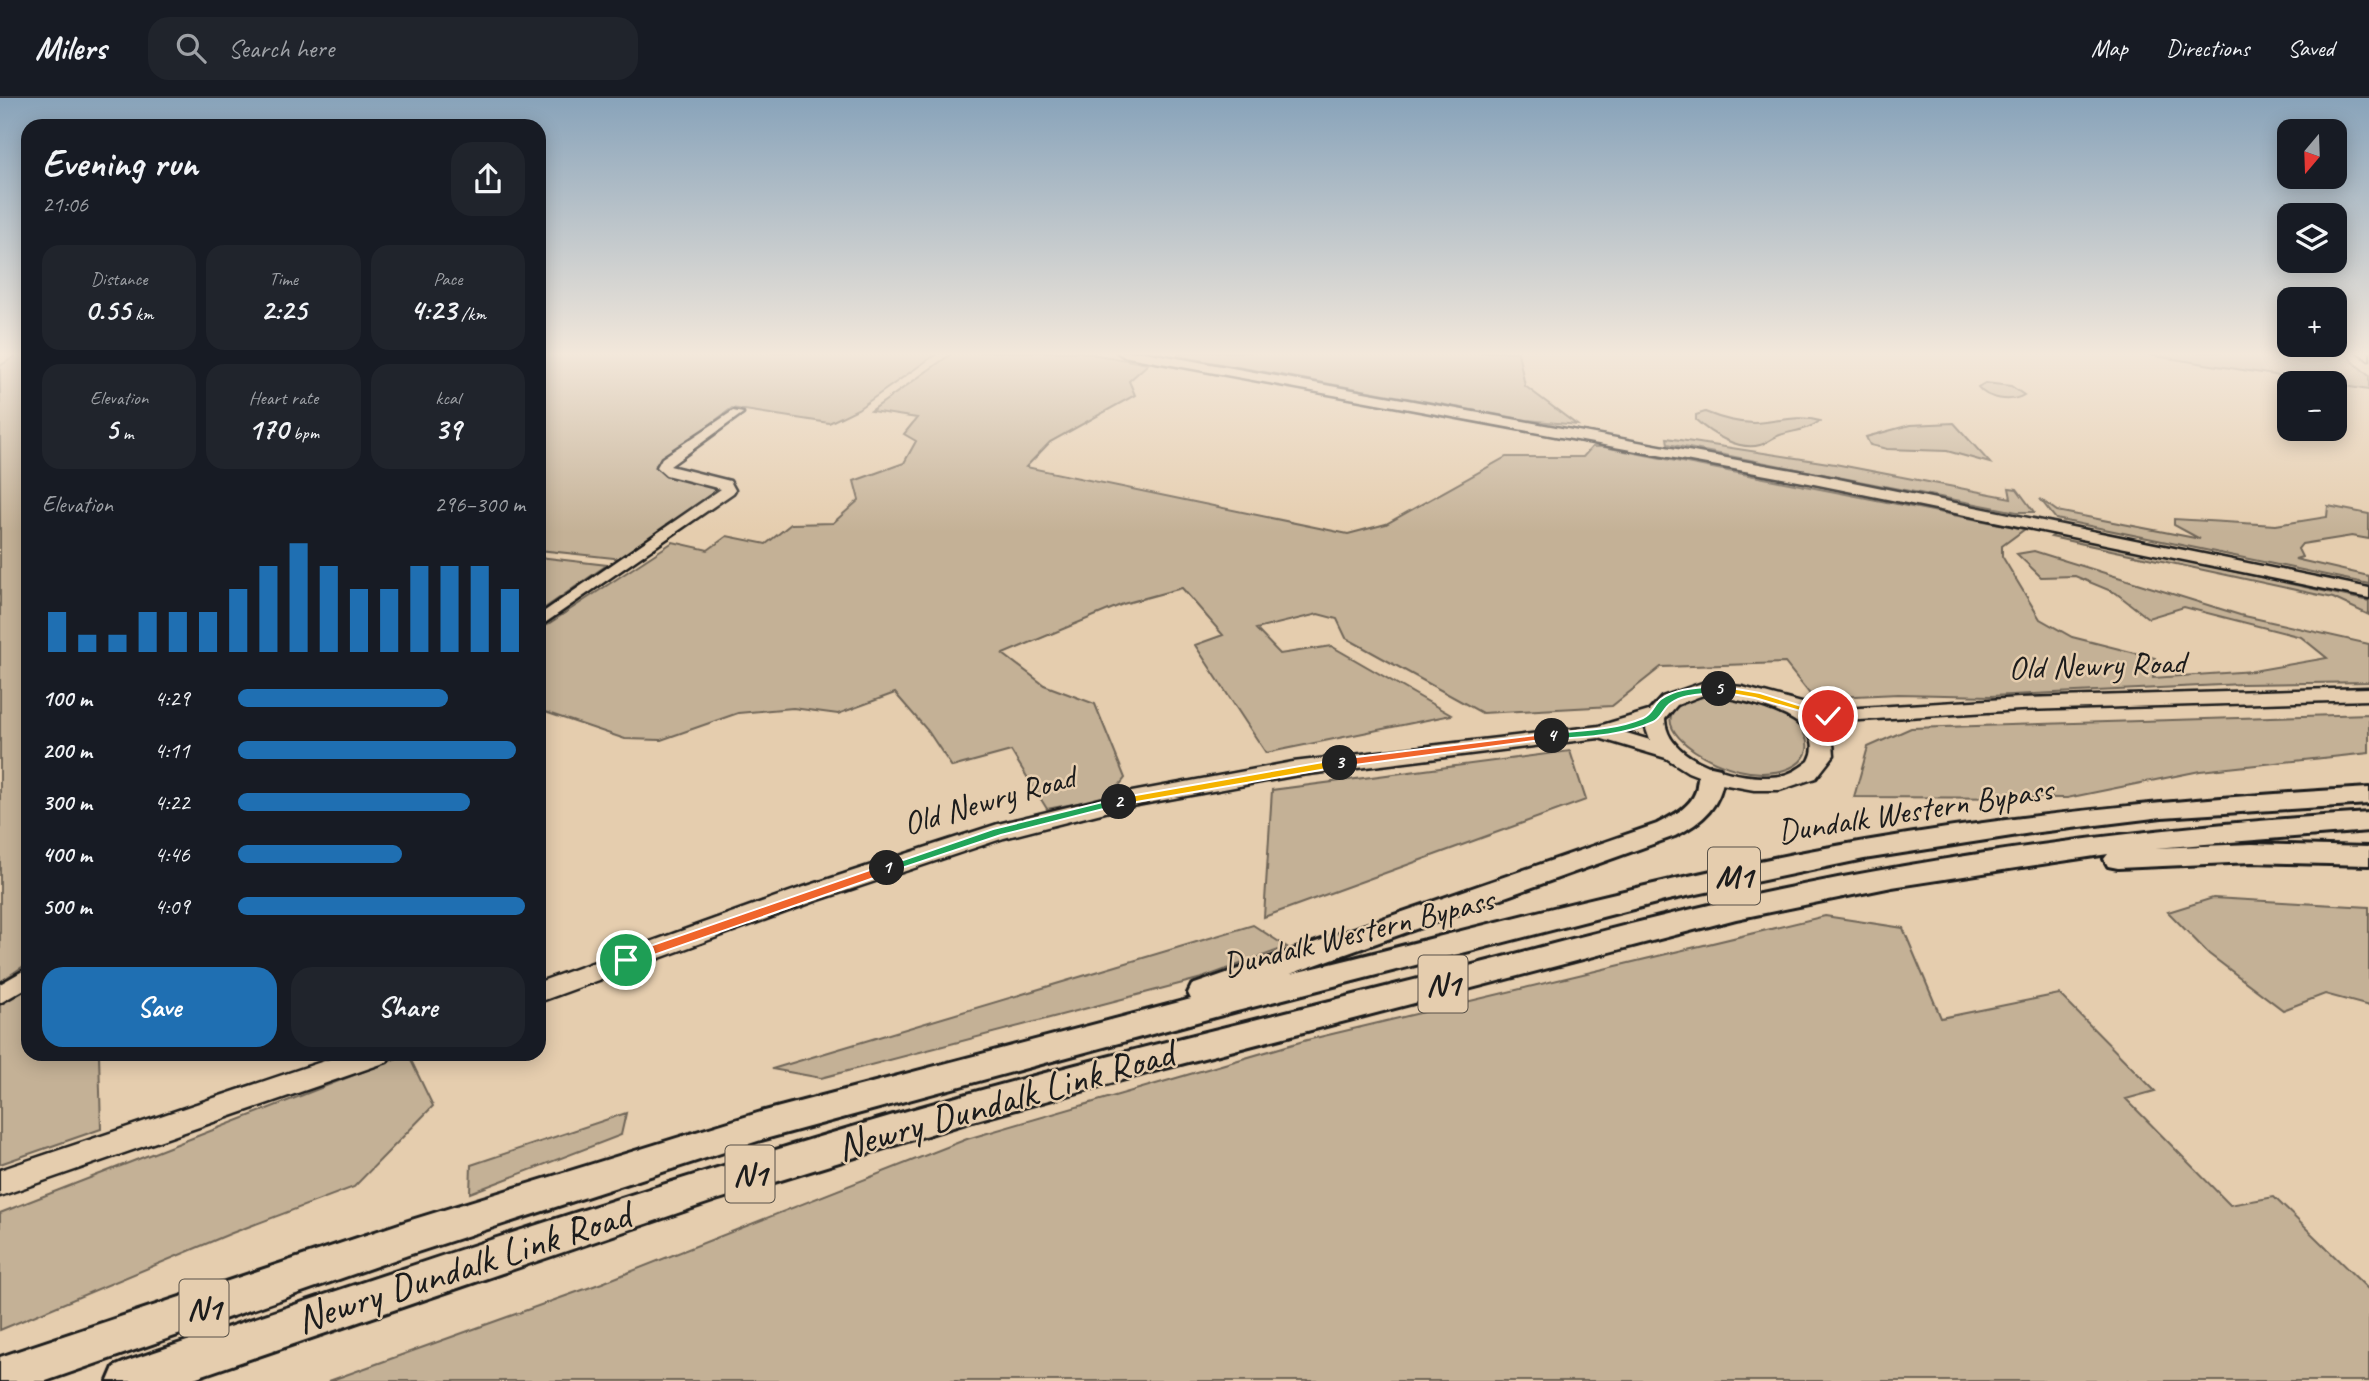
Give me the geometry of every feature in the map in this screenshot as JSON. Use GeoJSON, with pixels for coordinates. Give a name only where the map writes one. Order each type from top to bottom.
{"type":"FeatureCollection","features":[{"type":"Feature","properties":{"kind":"highway"},"geometry":{"type":"LineString","coordinates":[[1113,1032],[1209,991],[1665,830],[1701,809],[1710,789],[1711,774]]}},
{"type":"Feature","properties":{"kind":"highway","name":"Dundalk Western Bypass"},"geometry":{"type":"LineString","coordinates":[[1113,1032],[1655,893],[1864,850],[2031,824],[2162,809],[2369,796]]}},
{"type":"Feature","properties":{"kind":"highway","name":"Dundalk Western Bypass"},"geometry":{"type":"LineString","coordinates":[[1898,877],[2026,856],[2194,834],[2369,822]]}},
{"type":"Feature","properties":{"kind":"highway"},"geometry":{"type":"LineString","coordinates":[[1898,877],[2174,856],[2252,853],[2369,856]]}},
{"type":"Feature","properties":{"kind":"highway","name":"Newry Dundalk Link Road"},"geometry":{"type":"LineString","coordinates":[[128,1381],[666,1200],[989,1102],[1690,920],[1898,877]]}},
{"type":"Feature","properties":{"kind":"highway","name":"Newry Dundalk Link Road"},"geometry":{"type":"LineString","coordinates":[[0,1377],[408,1238],[761,1126],[1113,1032]]}},
{"type":"Feature","properties":{"kind":"main road"},"geometry":{"type":"LineString","coordinates":[[1449,412],[1809,478],[2369,593]]}},
{"type":"Feature","properties":{"kind":"main road"},"geometry":{"type":"LineString","coordinates":[[1675,754],[1657,732],[1655,716],[1663,703],[1679,694],[1702,689],[1738,691],[1783,705],[1805,719],[1823,725]]}},
{"type":"Feature","properties":{"kind":"main road","name":"Old Newry Road"},"geometry":{"type":"LineString","coordinates":[[1601,732],[1675,754],[1711,774],[1766,784],[1791,782],[1810,775],[1821,763],[1824,749],[1823,725],[2020,704],[2369,694]]}},
{"type":"Feature","properties":{"kind":"main road","name":"Old Newry Road"},"geometry":{"type":"LineString","coordinates":[[546,989],[804,896],[972,840],[1121,801],[1293,769],[1601,732],[1655,716]]}},
{"type":"Feature","properties":{"kind":"main road"},"geometry":{"type":"LineString","coordinates":[[0,1183],[357,1061]]}},
{"type":"Feature","properties":{"kind":"street"},"geometry":{"type":"LineString","coordinates":[[546,617],[727,490],[725,484],[670,472],[663,467],[666,461],[737,412]]}},
{"type":"Feature","properties":{"kind":"street"},"geometry":{"type":"LineString","coordinates":[[0,995],[21,981]]}},
{"type":"Feature","properties":{"kind":"shaded area"},"geometry":{"type":"Polygon","coordinates":[[[0,412],[21,412],[21,968],[0,982],[0,412]]]}},
{"type":"Feature","properties":{"kind":"shaded area"},"geometry":{"type":"Polygon","coordinates":[[[546,412],[727,412],[656,465],[664,474],[720,486],[722,490],[623,559],[546,551],[546,412]]]}},
{"type":"Feature","properties":{"kind":"shaded area"},"geometry":{"type":"Polygon","coordinates":[[[757,412],[852,412],[829,423],[757,412]]]}},
{"type":"Feature","properties":{"kind":"shaded area"},"geometry":{"type":"Polygon","coordinates":[[[877,412],[1104,412],[1050,442],[1026,467],[1348,534],[1386,524],[1506,457],[1583,457],[1592,447],[1604,447],[2025,529],[2002,546],[2002,556],[2040,619],[2072,637],[2155,658],[2153,678],[2253,671],[2327,658],[2301,637],[2184,607],[2148,618],[2116,593],[2075,576],[2041,577],[2017,554],[2034,551],[2240,615],[2369,644],[2369,682],[2242,684],[1991,696],[1898,694],[1813,698],[1785,663],[1661,667],[1612,706],[1482,713],[1346,638],[1337,619],[1318,614],[1256,629],[1280,654],[1331,646],[1451,715],[1266,753],[1195,645],[1223,635],[1182,588],[1123,604],[1003,654],[1044,685],[1095,704],[1125,778],[1110,797],[1047,809],[1011,751],[952,767],[928,731],[895,693],[838,714],[793,708],[738,713],[661,740],[625,739],[546,712],[546,625],[673,542],[708,550],[727,536],[766,544],[791,524],[833,523],[859,500],[854,481],[904,463],[916,441],[904,434],[917,418],[877,412]]]}},
{"type":"Feature","properties":{"kind":"shaded area"},"geometry":{"type":"Polygon","coordinates":[[[1483,412],[1559,412],[1577,425],[1483,412]]]}},
{"type":"Feature","properties":{"kind":"shaded area"},"geometry":{"type":"Polygon","coordinates":[[[1705,412],[1747,423],[1796,418],[1820,421],[1760,445],[1743,446],[1717,436],[1696,420],[1696,415],[1705,412]]]}},
{"type":"Feature","properties":{"kind":"shaded area"},"geometry":{"type":"Polygon","coordinates":[[[1954,423],[1990,463],[1947,451],[1887,449],[1870,445],[1866,437],[1910,425],[1954,423]]]}},
{"type":"Feature","properties":{"kind":"shaded area"},"geometry":{"type":"Polygon","coordinates":[[[1667,438],[1835,464],[2011,498],[2009,488],[2017,489],[2034,512],[2017,512],[1668,444],[1667,438]]]}},
{"type":"Feature","properties":{"kind":"shaded area"},"geometry":{"type":"Polygon","coordinates":[[[2040,499],[2057,511],[2200,539],[2174,525],[2174,519],[2276,525],[2327,517],[2328,506],[2369,514],[2369,539],[2352,536],[2302,544],[2298,549],[2302,557],[2295,559],[2369,576],[2369,584],[2056,519],[2040,499]]]}},
{"type":"Feature","properties":{"kind":"shaded area"},"geometry":{"type":"Polygon","coordinates":[[[2057,533],[2369,601],[2369,615],[2333,598],[2051,537],[2057,533]]]}},
{"type":"Feature","properties":{"kind":"shaded area"},"geometry":{"type":"Polygon","coordinates":[[[546,558],[607,565],[546,607],[546,558]]]}},
{"type":"Feature","properties":{"kind":"shaded area"},"geometry":{"type":"Polygon","coordinates":[[[1718,695],[1752,701],[1784,714],[1805,735],[1806,754],[1790,768],[1762,773],[1738,770],[1694,751],[1679,737],[1671,724],[1673,711],[1688,701],[1718,695]]]}},
{"type":"Feature","properties":{"kind":"shaded area"},"geometry":{"type":"Polygon","coordinates":[[[2369,714],[2369,753],[2200,771],[2067,798],[1854,797],[1868,747],[1911,728],[2369,714]]]}},
{"type":"Feature","properties":{"kind":"shaded area"},"geometry":{"type":"Polygon","coordinates":[[[1570,751],[1586,800],[1264,917],[1272,790],[1570,751]]]}},
{"type":"Feature","properties":{"kind":"shaded area"},"geometry":{"type":"Polygon","coordinates":[[[2213,898],[2369,907],[2369,1006],[2325,994],[2283,1010],[2209,954],[2168,912],[2213,898]]]}},
{"type":"Feature","properties":{"kind":"shaded area"},"geometry":{"type":"Polygon","coordinates":[[[1825,916],[1903,928],[1941,1018],[2059,994],[2155,1091],[2126,1099],[2230,1205],[2274,1197],[2369,1290],[2369,1381],[329,1381],[602,1283],[967,1139],[1307,1040],[1825,916]]]}},
{"type":"Feature","properties":{"kind":"shaded area"},"geometry":{"type":"Polygon","coordinates":[[[1253,925],[1287,947],[1202,978],[821,1078],[772,1069],[1253,925]]]}},
{"type":"Feature","properties":{"kind":"shaded area"},"geometry":{"type":"Polygon","coordinates":[[[21,989],[21,1061],[99,1061],[101,1129],[0,1164],[0,1004],[21,989]]]}},
{"type":"Feature","properties":{"kind":"shaded area"},"geometry":{"type":"Polygon","coordinates":[[[390,1061],[411,1061],[433,1106],[354,1187],[232,1233],[0,1330],[0,1213],[390,1061]]]}},
{"type":"Feature","properties":{"kind":"shaded area"},"geometry":{"type":"Polygon","coordinates":[[[626,1113],[621,1135],[470,1193],[471,1165],[626,1113]]]}},
{"type":"Feature","properties":{"kind":"route"},"geometry":{"type":"LineString","coordinates":[[626,960],[804,896],[998,832],[1121,801],[1293,769],[1601,732],[1647,721],[1655,716],[1663,703],[1679,694],[1702,689],[1728,689],[1828,716]]}}]}
